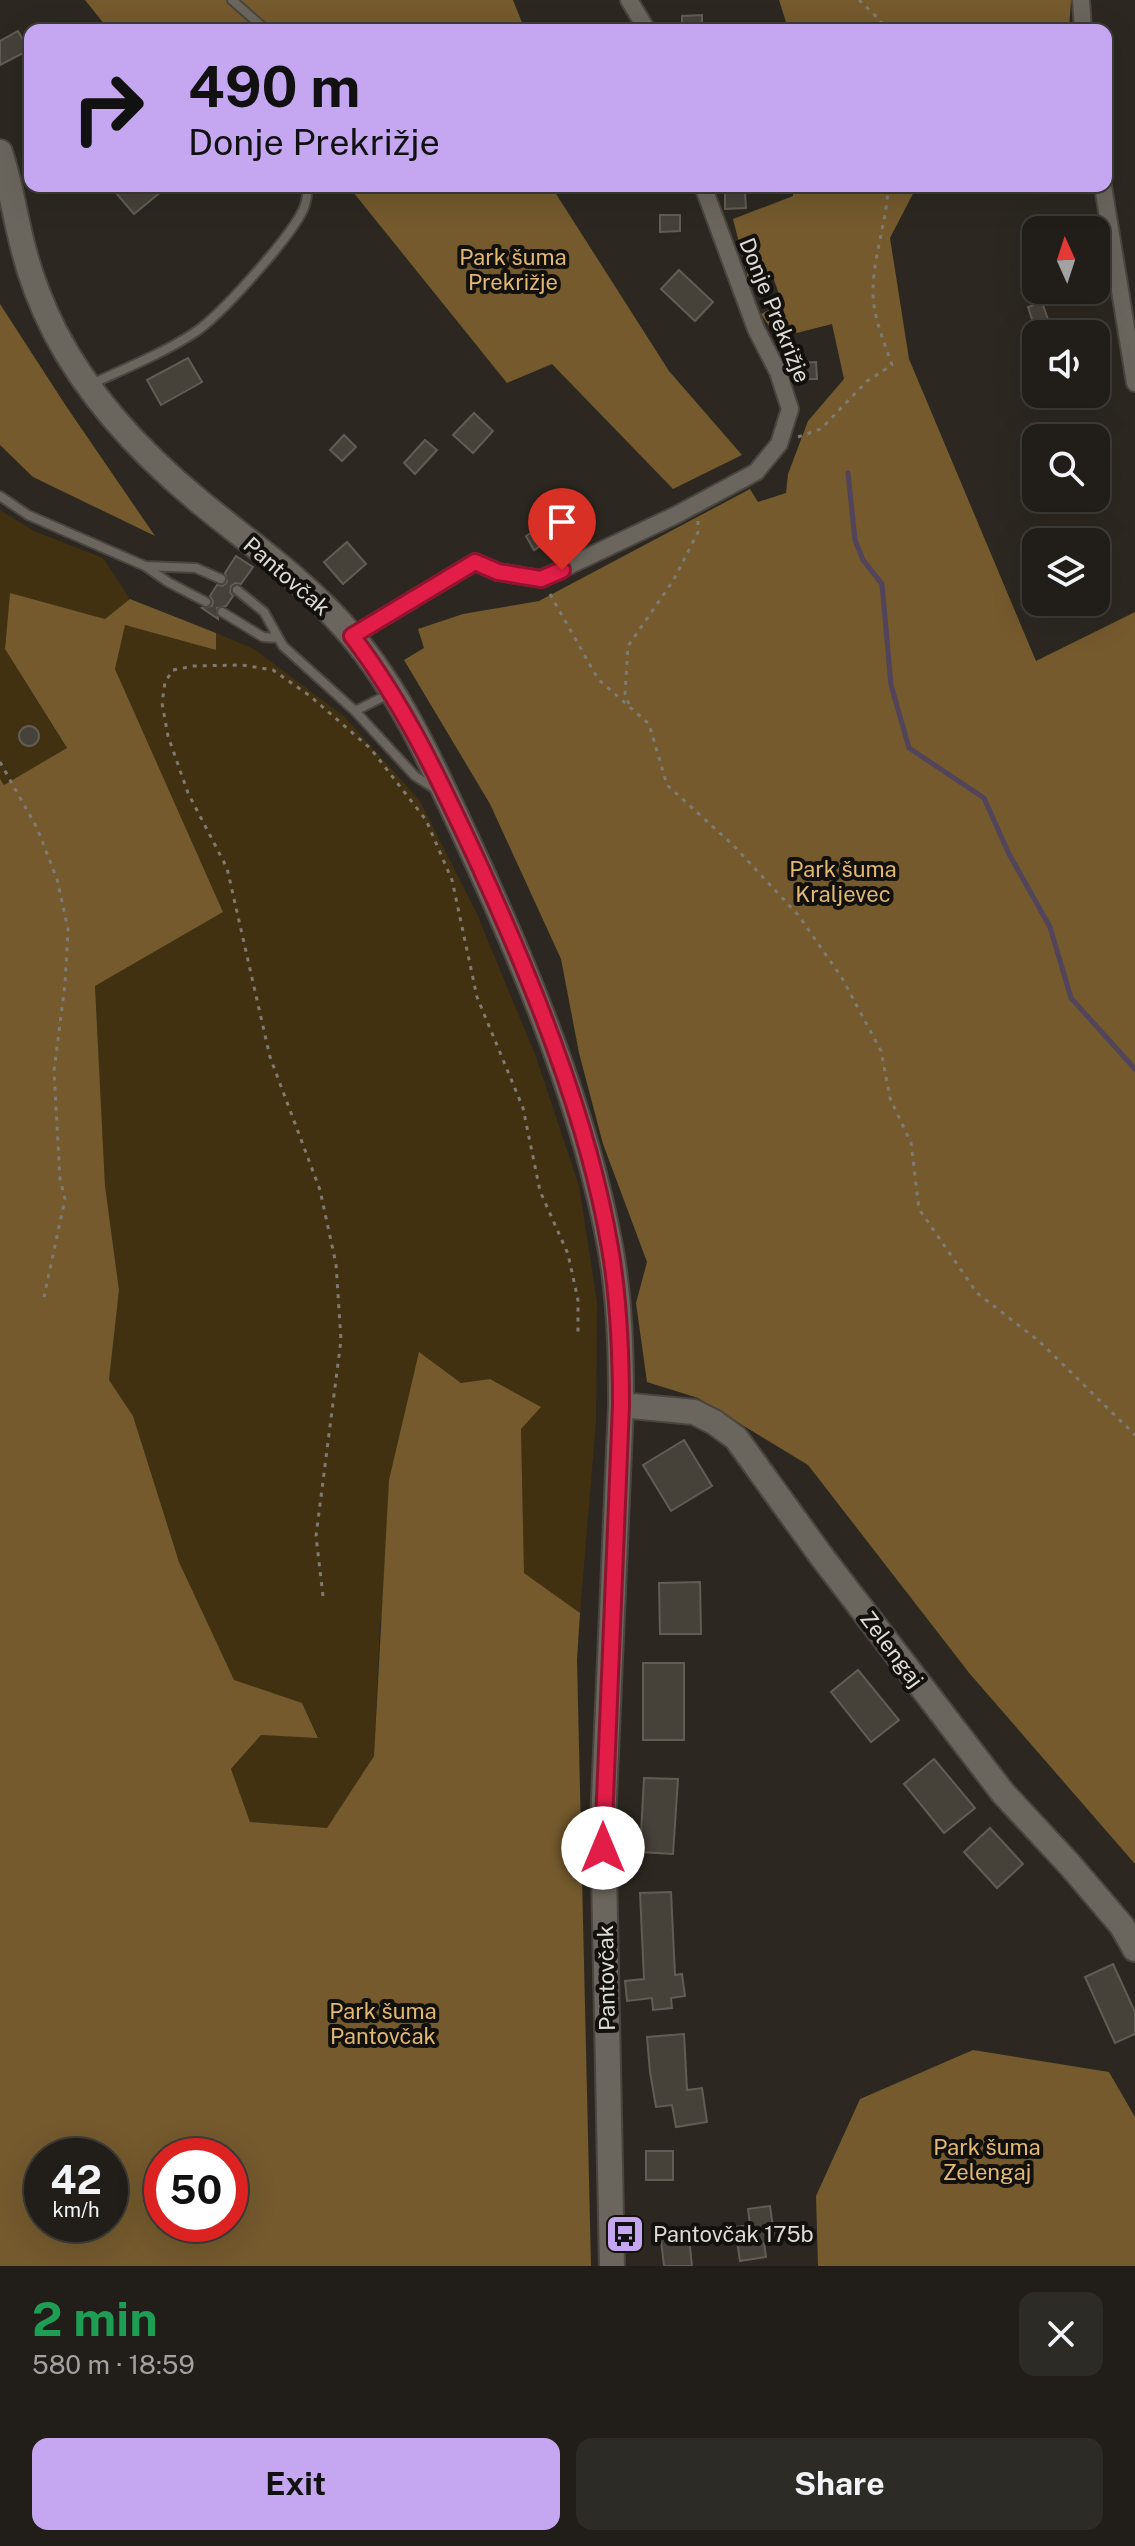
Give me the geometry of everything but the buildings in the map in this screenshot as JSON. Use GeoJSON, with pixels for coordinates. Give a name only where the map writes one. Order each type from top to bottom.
{"type":"FeatureCollection","features":[{"type":"Feature","properties":{"kind":"main road","name":"Pantovčak"},"geometry":{"type":"LineString","coordinates":[[0,152],[23,250],[38,295],[57,335],[89,385],[153,463],[279,564],[323,604],[352,636],[391,693],[448,798],[524,968],[591,1165],[610,1248],[617,1296],[621,1405],[603,1822],[612,2266]]}},
{"type":"Feature","properties":{"kind":"main road","name":"Zelengaj"},"geometry":{"type":"LineString","coordinates":[[621,1405],[694,1412],[736,1438],[822,1557],[1003,1793],[1079,1875],[1122,1926],[1135,1949]]}},
{"type":"Feature","properties":{"kind":"street"},"geometry":{"type":"LineString","coordinates":[[629,0],[643,24]]}},
{"type":"Feature","properties":{"kind":"street"},"geometry":{"type":"LineString","coordinates":[[1081,0],[1083,24]]}},
{"type":"Feature","properties":{"kind":"street","name":"Donje Prekrižje"},"geometry":{"type":"LineString","coordinates":[[541,579],[756,472],[779,444],[790,409],[778,372],[756,329],[705,192]]}},
{"type":"Feature","properties":{"kind":"street"},"geometry":{"type":"LineString","coordinates":[[1104,192],[1135,383]]}},
{"type":"Feature","properties":{"kind":"street"},"geometry":{"type":"LineString","coordinates":[[352,636],[475,562],[498,572],[541,579]]}},
{"type":"Feature","properties":{"kind":"lane"},"geometry":{"type":"LineString","coordinates":[[232,0],[259,24]]}},
{"type":"Feature","properties":{"kind":"lane"},"geometry":{"type":"LineString","coordinates":[[89,385],[194,332],[215,315],[291,227],[307,200],[308,192]]}},
{"type":"Feature","properties":{"kind":"lane"},"geometry":{"type":"LineString","coordinates":[[0,496],[28,515],[145,566],[206,602]]}},
{"type":"Feature","properties":{"kind":"lane"},"geometry":{"type":"LineString","coordinates":[[145,566],[196,568],[221,579]]}},
{"type":"Feature","properties":{"kind":"lane"},"geometry":{"type":"LineString","coordinates":[[237,590],[264,612],[277,638],[295,658],[355,711],[415,776],[448,798]]}},
{"type":"Feature","properties":{"kind":"lane"},"geometry":{"type":"LineString","coordinates":[[222,612],[263,637],[277,638]]}},
{"type":"Feature","properties":{"kind":"lane"},"geometry":{"type":"LineString","coordinates":[[355,711],[391,693]]}},
{"type":"Feature","properties":{"kind":"path"},"geometry":{"type":"LineString","coordinates":[[859,0],[882,24]]}},
{"type":"Feature","properties":{"kind":"path"},"geometry":{"type":"LineString","coordinates":[[779,444],[821,429],[867,381],[892,365],[878,324],[873,292],[888,192]]}},
{"type":"Feature","properties":{"kind":"path"},"geometry":{"type":"LineString","coordinates":[[630,707],[625,694],[628,646],[673,581],[698,532],[698,503]]}},
{"type":"Feature","properties":{"kind":"path"},"geometry":{"type":"LineString","coordinates":[[541,579],[598,679],[649,724],[667,785],[733,845],[799,916],[842,978],[881,1051],[890,1098],[911,1143],[919,1209],[960,1269],[977,1293],[1039,1341],[1135,1435]]}},
{"type":"Feature","properties":{"kind":"path"},"geometry":{"type":"LineString","coordinates":[[323,1596],[316,1536],[341,1340],[336,1264],[320,1190],[270,1057],[227,868],[188,793],[168,736],[162,703],[165,682],[173,670],[194,666],[242,665],[273,670],[310,696],[371,749],[426,820],[452,880],[477,997],[523,1108],[540,1191],[568,1254],[578,1300],[578,1336]]}},
{"type":"Feature","properties":{"kind":"path"},"geometry":{"type":"LineString","coordinates":[[0,762],[37,828],[57,879],[68,929],[65,984],[54,1071],[60,1179],[65,1199],[44,1297]]}},
{"type":"Feature","properties":{"kind":"shaded area"},"geometry":{"type":"Polygon","coordinates":[[[0,510],[34,531],[103,558],[130,599],[105,619],[10,594],[5,649],[67,749],[4,785],[0,779],[0,510]]]}},
{"type":"Feature","properties":{"kind":"shaded area"},"geometry":{"type":"Polygon","coordinates":[[[125,624],[216,650],[216,633],[254,649],[345,717],[420,801],[477,914],[536,1057],[579,1186],[597,1302],[596,1421],[580,1613],[524,1573],[521,1429],[540,1407],[490,1379],[461,1383],[380,1623],[374,1756],[327,1828],[250,1822],[231,1770],[261,1735],[318,1737],[302,1703],[234,1681],[179,1562],[133,1416],[109,1380],[119,1290],[105,1186],[95,986],[223,912],[115,669],[125,624]]]}},
{"type":"Feature","properties":{"kind":"green space"},"geometry":{"type":"Polygon","coordinates":[[[85,0],[513,0],[523,24],[104,24],[85,0]]]}},
{"type":"Feature","properties":{"kind":"green space"},"geometry":{"type":"Polygon","coordinates":[[[779,0],[1071,0],[1069,24],[782,24],[786,22],[779,0]]]}},
{"type":"Feature","properties":{"kind":"green space","name":"Park šuma Prekrižje"},"geometry":{"type":"Polygon","coordinates":[[[353,192],[555,192],[669,371],[742,455],[673,489],[552,364],[507,383],[353,192]]]}},
{"type":"Feature","properties":{"kind":"green space","name":"Park šuma Kraljevec"},"geometry":{"type":"Polygon","coordinates":[[[793,192],[914,192],[890,238],[909,359],[1036,661],[1135,612],[1135,1864],[970,1674],[808,1465],[698,1398],[647,1382],[636,1303],[647,1262],[603,1144],[579,1053],[561,959],[490,804],[404,660],[424,648],[418,629],[463,614],[539,601],[750,489],[758,502],[786,493],[788,474],[808,421],[844,379],[832,324],[777,338],[761,314],[782,303],[773,277],[749,282],[733,219],[793,196],[793,192]]]}},
{"type":"Feature","properties":{"kind":"green space"},"geometry":{"type":"Polygon","coordinates":[[[0,304],[155,536],[33,477],[0,445],[0,304]]]}},
{"type":"Feature","properties":{"kind":"green space","name":"Park šuma Pantovčak"},"geometry":{"type":"Polygon","coordinates":[[[10,593],[105,619],[130,599],[216,633],[216,650],[125,625],[115,669],[223,912],[95,986],[105,1186],[119,1290],[109,1380],[133,1416],[179,1562],[234,1680],[302,1703],[318,1738],[261,1735],[231,1769],[250,1822],[327,1828],[374,1756],[389,1480],[419,1352],[461,1383],[490,1379],[541,1407],[521,1429],[524,1573],[580,1613],[577,1660],[591,2266],[0,2266],[0,779],[4,785],[67,748],[5,649],[10,593]]]}},
{"type":"Feature","properties":{"kind":"green space","name":"Park šuma Zelengaj"},"geometry":{"type":"Polygon","coordinates":[[[973,2050],[1109,2072],[1135,2117],[1135,2266],[818,2266],[816,2196],[860,2099],[973,2050]]]}},
{"type":"Feature","properties":{"kind":"waterway"},"geometry":{"type":"LineString","coordinates":[[848,473],[855,540],[863,560],[882,584],[891,685],[909,748],[984,798],[1009,854],[1050,927],[1071,998],[1135,1069]]}},
{"type":"Feature","properties":{"kind":"place","name":"Pantovčak 175b"},"geometry":{"type":"Point","coordinates":[625,2234]}},
{"type":"Feature","properties":{"kind":"route"},"geometry":{"type":"LineString","coordinates":[[562,570],[541,579],[498,572],[475,562],[352,636],[377,669],[414,732],[491,891],[542,1014],[571,1099],[604,1216],[617,1296],[621,1405],[603,1848]]}}]}
